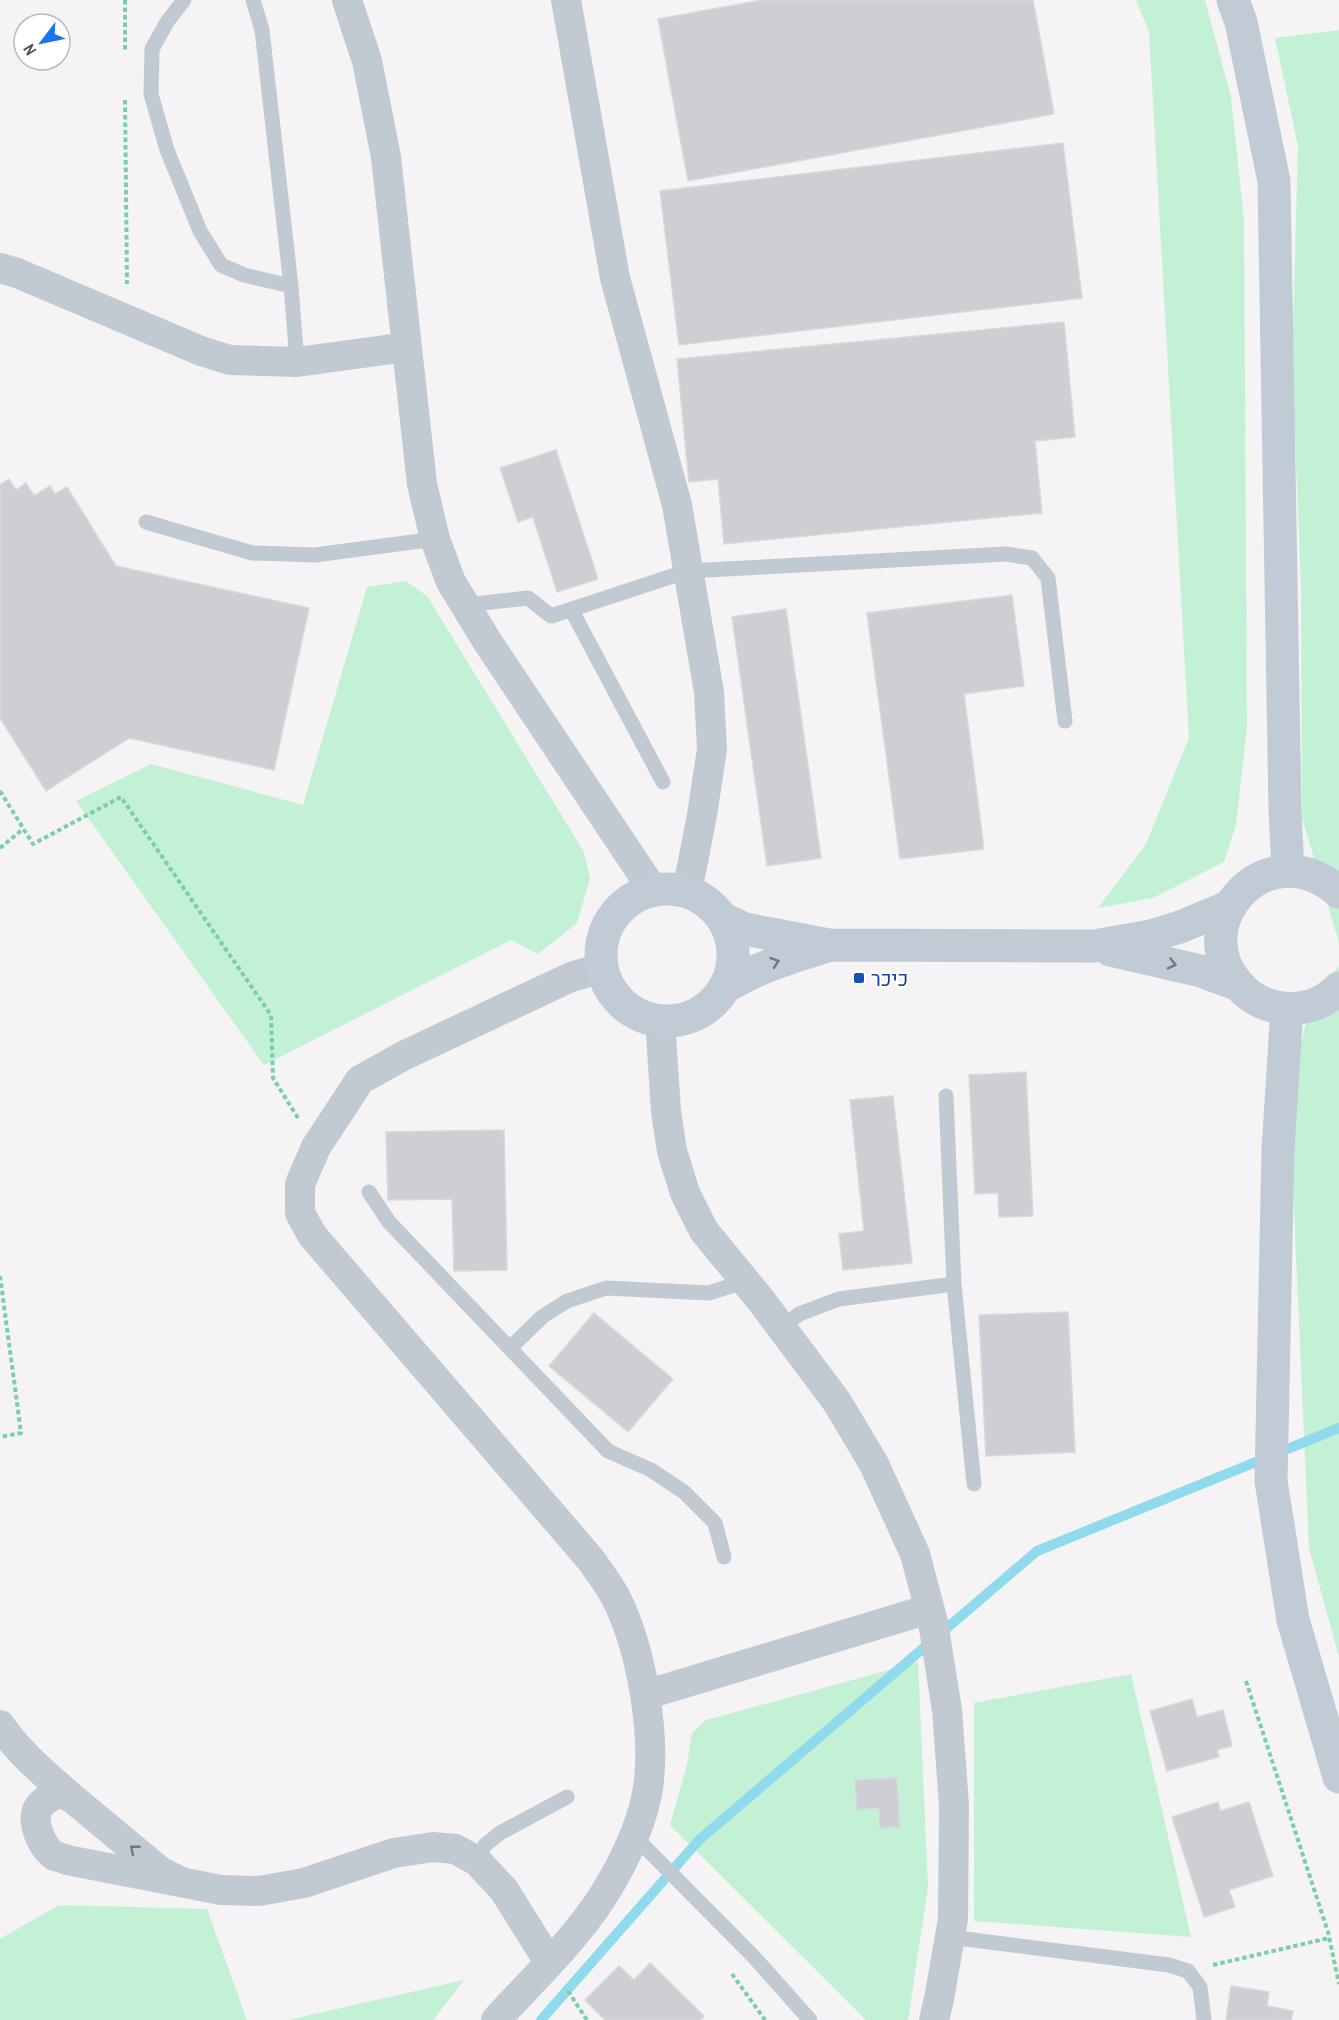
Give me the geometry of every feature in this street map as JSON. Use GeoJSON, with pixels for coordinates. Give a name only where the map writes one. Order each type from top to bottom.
{"type":"FeatureCollection","features":[{"type":"Feature","properties":{"kind":"main road"},"geometry":{"type":"LineString","coordinates":[[1233,0],[1241,22],[1274,181],[1288,871]]}},
{"type":"Feature","properties":{"kind":"main road"},"geometry":{"type":"LineString","coordinates":[[1339,892],[1328,882],[1309,873],[1288,871],[1268,874],[1250,884],[1236,898],[1225,915],[1221,936],[1223,957],[1232,978],[1247,994],[1266,1005],[1287,1009],[1310,1006],[1331,996],[1339,988]]}},
{"type":"Feature","properties":{"kind":"main road"},"geometry":{"type":"LineString","coordinates":[[829,945],[768,964],[744,975],[724,988],[707,1007],[693,1016],[677,1020],[644,1017],[623,1003],[608,984],[602,968],[602,947],[607,928],[618,910],[634,897],[653,890],[670,889],[687,892],[707,902],[723,919],[745,929],[829,945],[1094,946],[1151,936],[1231,906]]}},
{"type":"Feature","properties":{"kind":"main road"},"geometry":{"type":"LineString","coordinates":[[723,919],[731,941],[733,959],[724,988]]}},
{"type":"Feature","properties":{"kind":"main road"},"geometry":{"type":"LineString","coordinates":[[1094,946],[1201,971],[1239,985]]}},
{"type":"Feature","properties":{"kind":"main road"},"geometry":{"type":"LineString","coordinates":[[1287,1009],[1278,1149],[1271,1481],[1293,1620],[1339,1777]]}},
{"type":"Feature","properties":{"kind":"street"},"geometry":{"type":"LineString","coordinates":[[347,0],[367,61],[386,157],[422,483],[435,539],[451,582],[486,641],[653,890]]}},
{"type":"Feature","properties":{"kind":"street"},"geometry":{"type":"LineString","coordinates":[[566,0],[615,278],[677,505],[709,692],[712,749],[687,892]]}},
{"type":"Feature","properties":{"kind":"street"},"geometry":{"type":"LineString","coordinates":[[0,268],[17,273],[201,351],[230,360],[297,362],[407,346]]}},
{"type":"Feature","properties":{"kind":"street"},"geometry":{"type":"LineString","coordinates":[[496,2020],[581,1926],[612,1882],[634,1836],[648,1789],[650,1744],[645,1695],[630,1636],[616,1598],[591,1560],[312,1235],[300,1213],[300,1184],[316,1147],[360,1080],[403,1056],[571,977],[602,968]]}},
{"type":"Feature","properties":{"kind":"street"},"geometry":{"type":"LineString","coordinates":[[660,1020],[666,1111],[672,1151],[685,1192],[704,1231],[746,1281],[837,1402],[874,1464],[915,1554],[933,1622],[947,1710],[954,1805],[953,1919],[934,2020]]}},
{"type":"Feature","properties":{"kind":"street"},"geometry":{"type":"LineString","coordinates":[[645,1695],[929,1608]]}},
{"type":"Feature","properties":{"kind":"street"},"geometry":{"type":"LineString","coordinates":[[7,1734],[23,1770],[41,1839],[54,1855],[67,1860],[221,1890],[259,1891],[304,1883],[394,1853],[433,1847],[455,1849],[477,1861],[504,1890],[549,1962]]}},
{"type":"Feature","properties":{"kind":"street"},"geometry":{"type":"LineString","coordinates":[[7,1734],[34,1765],[72,1798],[161,1872],[182,1882]]}},
{"type":"Feature","properties":{"kind":"street"},"geometry":{"type":"LineString","coordinates":[[36,1824],[37,1809],[46,1800],[60,1792],[72,1798]]}},
{"type":"Feature","properties":{"kind":"lane"},"geometry":{"type":"LineString","coordinates":[[184,0],[167,22],[152,49],[152,94],[167,150],[200,231],[221,265],[244,275],[291,286]]}},
{"type":"Feature","properties":{"kind":"lane"},"geometry":{"type":"LineString","coordinates":[[253,0],[262,30],[291,286],[297,362]]}},
{"type":"Feature","properties":{"kind":"lane"},"geometry":{"type":"LineString","coordinates":[[146,522],[252,553],[315,555],[435,539]]}},
{"type":"Feature","properties":{"kind":"lane"},"geometry":{"type":"LineString","coordinates":[[465,605],[528,598],[551,616],[688,571],[1006,554],[1032,558],[1048,578],[1065,721]]}},
{"type":"Feature","properties":{"kind":"lane"},"geometry":{"type":"LineString","coordinates":[[571,609],[663,782]]}},
{"type":"Feature","properties":{"kind":"lane"},"geometry":{"type":"LineString","coordinates":[[946,1096],[954,1284],[974,1484]]}},
{"type":"Feature","properties":{"kind":"lane"},"geometry":{"type":"LineString","coordinates":[[369,1192],[389,1222],[608,1451],[651,1470],[684,1492],[715,1523],[724,1557]]}},
{"type":"Feature","properties":{"kind":"lane"},"geometry":{"type":"LineString","coordinates":[[510,1348],[543,1316],[567,1301],[606,1288],[709,1293],[746,1281]]}},
{"type":"Feature","properties":{"kind":"lane"},"geometry":{"type":"LineString","coordinates":[[782,1328],[799,1314],[839,1299],[954,1284]]}},
{"type":"Feature","properties":{"kind":"lane"},"geometry":{"type":"LineString","coordinates":[[477,1861],[485,1845],[500,1833],[567,1797]]}},
{"type":"Feature","properties":{"kind":"lane"},"geometry":{"type":"LineString","coordinates":[[634,1836],[754,1957],[810,2020]]}},
{"type":"Feature","properties":{"kind":"lane"},"geometry":{"type":"LineString","coordinates":[[950,1937],[1169,1965],[1188,1971],[1200,1988],[1204,2020]]}},
{"type":"Feature","properties":{"kind":"path"},"geometry":{"type":"LineString","coordinates":[[124,0],[125,58]]}},
{"type":"Feature","properties":{"kind":"path"},"geometry":{"type":"LineString","coordinates":[[125,92],[125,242],[129,320]]}},
{"type":"Feature","properties":{"kind":"path"},"geometry":{"type":"LineString","coordinates":[[0,791],[33,844],[121,797],[271,1015],[273,1078],[316,1147]]}},
{"type":"Feature","properties":{"kind":"path"},"geometry":{"type":"LineString","coordinates":[[0,848],[23,829]]}},
{"type":"Feature","properties":{"kind":"path"},"geometry":{"type":"LineString","coordinates":[[0,1276],[21,1433],[0,1437]]}},
{"type":"Feature","properties":{"kind":"path"},"geometry":{"type":"LineString","coordinates":[[1246,1681],[1329,1938],[1339,1984]]}},
{"type":"Feature","properties":{"kind":"path"},"geometry":{"type":"LineString","coordinates":[[1188,1971],[1329,1938]]}},
{"type":"Feature","properties":{"kind":"green space"},"geometry":{"type":"Polygon","coordinates":[[[1136,0],[1205,0],[1231,97],[1244,221],[1247,727],[1236,825],[1224,862],[1153,898],[1098,908],[1146,844],[1189,738],[1149,32],[1136,0]]]}},
{"type":"Feature","properties":{"kind":"green space"},"geometry":{"type":"Polygon","coordinates":[[[1339,30],[1339,943],[1302,818],[1301,586],[1292,365],[1298,146],[1275,38],[1339,30]]]}},
{"type":"Feature","properties":{"kind":"green space"},"geometry":{"type":"Polygon","coordinates":[[[406,581],[427,596],[584,852],[590,879],[577,923],[538,954],[511,940],[264,1065],[76,801],[151,764],[303,805],[367,587],[406,581]]]}},
{"type":"Feature","properties":{"kind":"green space"},"geometry":{"type":"Polygon","coordinates":[[[1339,966],[1339,1657],[1309,1548],[1289,1099],[1311,1000],[1339,966]]]}},
{"type":"Feature","properties":{"kind":"green space"},"geometry":{"type":"Polygon","coordinates":[[[918,1662],[928,1887],[908,2020],[866,2020],[670,1825],[687,1765],[692,1733],[706,1720],[918,1662]]]}},
{"type":"Feature","properties":{"kind":"green space"},"geometry":{"type":"Polygon","coordinates":[[[1131,1674],[1191,1937],[974,1921],[974,1703],[1131,1674]]]}},
{"type":"Feature","properties":{"kind":"green space"},"geometry":{"type":"Polygon","coordinates":[[[59,1905],[207,1909],[247,2020],[0,2020],[0,1939],[59,1905]]]}},
{"type":"Feature","properties":{"kind":"green space"},"geometry":{"type":"Polygon","coordinates":[[[464,1980],[433,2020],[288,2020],[464,1980]]]}},
{"type":"Feature","properties":{"kind":"building"},"geometry":{"type":"Polygon","coordinates":[[[762,0],[1033,0],[1054,114],[688,181],[658,19],[762,0]]]}},
{"type":"Feature","properties":{"kind":"building"},"geometry":{"type":"Polygon","coordinates":[[[1063,143],[1082,298],[679,345],[660,191],[1063,143]]]}},
{"type":"Feature","properties":{"kind":"building"},"geometry":{"type":"Polygon","coordinates":[[[1064,322],[1075,437],[1035,441],[1042,513],[724,544],[718,479],[689,482],[677,359],[1064,322]]]}},
{"type":"Feature","properties":{"kind":"building"},"geometry":{"type":"Polygon","coordinates":[[[556,450],[598,579],[557,592],[533,517],[518,522],[500,468],[556,450]]]}},
{"type":"Feature","properties":{"kind":"building"},"geometry":{"type":"Polygon","coordinates":[[[9,479],[16,490],[26,483],[34,496],[50,486],[55,494],[67,487],[116,566],[309,608],[274,770],[129,738],[46,791],[0,718],[0,485],[9,479]]]}},
{"type":"Feature","properties":{"kind":"building"},"geometry":{"type":"Polygon","coordinates":[[[1012,595],[1024,686],[964,694],[984,849],[900,859],[867,613],[1012,595]]]}},
{"type":"Feature","properties":{"kind":"building"},"geometry":{"type":"Polygon","coordinates":[[[786,609],[821,858],[767,866],[732,617],[786,609]]]}},
{"type":"Feature","properties":{"kind":"building"},"geometry":{"type":"Polygon","coordinates":[[[1026,1072],[1033,1216],[999,1217],[998,1193],[975,1194],[969,1075],[1026,1072]]]}},
{"type":"Feature","properties":{"kind":"building"},"geometry":{"type":"Polygon","coordinates":[[[893,1096],[912,1263],[843,1270],[839,1234],[864,1231],[850,1100],[893,1096]]]}},
{"type":"Feature","properties":{"kind":"building"},"geometry":{"type":"Polygon","coordinates":[[[504,1130],[507,1270],[454,1271],[452,1199],[388,1200],[386,1132],[504,1130]]]}},
{"type":"Feature","properties":{"kind":"building"},"geometry":{"type":"Polygon","coordinates":[[[1068,1312],[1075,1452],[986,1456],[979,1315],[1068,1312]]]}},
{"type":"Feature","properties":{"kind":"building"},"geometry":{"type":"Polygon","coordinates":[[[594,1313],[673,1379],[628,1432],[549,1366],[594,1313]]]}},
{"type":"Feature","properties":{"kind":"building"},"geometry":{"type":"Polygon","coordinates":[[[1192,1699],[1197,1717],[1223,1710],[1232,1746],[1217,1750],[1219,1757],[1167,1771],[1150,1711],[1192,1699]]]}},
{"type":"Feature","properties":{"kind":"building"},"geometry":{"type":"Polygon","coordinates":[[[897,1778],[900,1827],[880,1828],[879,1808],[857,1810],[855,1780],[897,1778]]]}},
{"type":"Feature","properties":{"kind":"building"},"geometry":{"type":"Polygon","coordinates":[[[1218,1802],[1220,1811],[1249,1802],[1273,1876],[1229,1890],[1235,1907],[1204,1917],[1172,1817],[1218,1802]]]}},
{"type":"Feature","properties":{"kind":"building"},"geometry":{"type":"Polygon","coordinates":[[[650,1963],[704,2016],[700,2020],[605,2020],[585,2000],[619,1966],[634,1980],[650,1963]]]}},
{"type":"Feature","properties":{"kind":"building"},"geometry":{"type":"Polygon","coordinates":[[[1231,1986],[1269,1992],[1267,2006],[1293,2011],[1291,2020],[1226,2020],[1231,1986]]]}},
{"type":"Feature","properties":{"kind":"waterway"},"geometry":{"type":"LineString","coordinates":[[541,2020],[699,1840],[1037,1551],[1339,1428]]}},
{"type":"Feature","properties":{"kind":"place","name":"כיכר"},"geometry":{"type":"Point","coordinates":[859,978]}}]}
